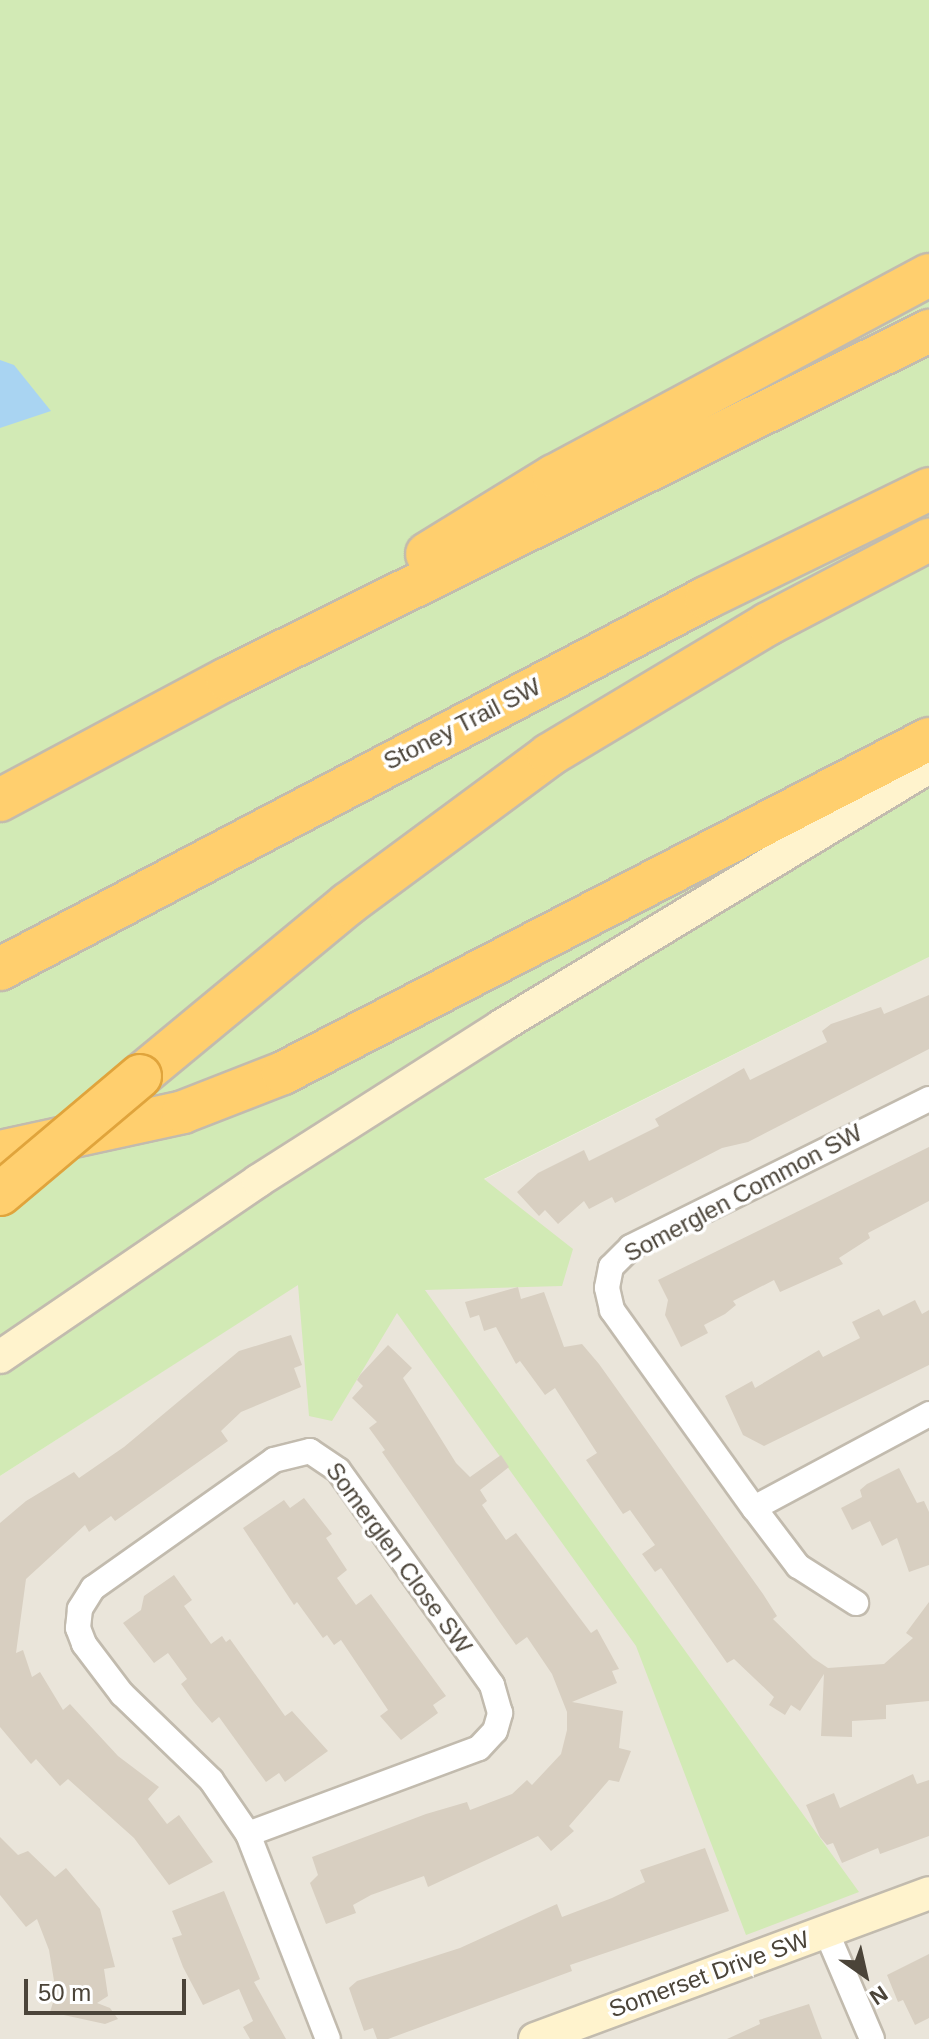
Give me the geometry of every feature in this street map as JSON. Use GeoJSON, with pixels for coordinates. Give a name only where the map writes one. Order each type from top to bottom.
{"type":"FeatureCollection","features":[{"type":"Feature","properties":{"kind":"highway"},"geometry":{"type":"LineString","coordinates":[[227,679],[554,476],[929,275]]}},
{"type":"Feature","properties":{"kind":"highway"},"geometry":{"type":"LineString","coordinates":[[0,800],[227,679],[929,331]]}},
{"type":"Feature","properties":{"kind":"highway","name":"Stoney Trail SW"},"geometry":{"type":"LineString","coordinates":[[0,969],[678,612],[929,489]]}},
{"type":"Feature","properties":{"kind":"highway"},"geometry":{"type":"LineString","coordinates":[[0,1194],[348,904],[549,755],[768,624],[929,540]]}},
{"type":"Feature","properties":{"kind":"highway"},"geometry":{"type":"LineString","coordinates":[[0,1152],[183,1112],[283,1073],[929,739]]}},
{"type":"Feature","properties":{"kind":"main road"},"geometry":{"type":"LineString","coordinates":[[0,1357],[258,1181],[488,1034],[929,767]]}},
{"type":"Feature","properties":{"kind":"main road","name":"Somerset Drive SW"},"geometry":{"type":"LineString","coordinates":[[535,2039],[929,1893]]}},
{"type":"Feature","properties":{"kind":"street","name":"Somerglen Common SW"},"geometry":{"type":"LineString","coordinates":[[856,1603],[798,1566],[612,1310],[607,1276],[631,1247],[929,1099]]}},
{"type":"Feature","properties":{"kind":"street"},"geometry":{"type":"LineString","coordinates":[[754,1508],[929,1414]]}},
{"type":"Feature","properties":{"kind":"street","name":"Somerglen Close SW"},"geometry":{"type":"LineString","coordinates":[[248,1834],[479,1748],[495,1731],[500,1713],[492,1685],[338,1470],[310,1451],[274,1460],[93,1588],[80,1609],[84,1644],[122,1694],[211,1780],[248,1834],[328,2039]]}},
{"type":"Feature","properties":{"kind":"street"},"geometry":{"type":"LineString","coordinates":[[826,1931],[872,2039]]}},
{"type":"Feature","properties":{"kind":"shaded area"},"geometry":{"type":"Polygon","coordinates":[[[929,957],[929,2039],[0,2039],[0,1476],[379,1232],[929,957]]]}},
{"type":"Feature","properties":{"kind":"green space"},"geometry":{"type":"Polygon","coordinates":[[[0,0],[929,0],[929,957],[484,1179],[573,1249],[562,1286],[425,1290],[859,1892],[746,1935],[636,1646],[397,1313],[332,1421],[309,1416],[298,1285],[0,1476],[0,0]]]}},
{"type":"Feature","properties":{"kind":"water"},"geometry":{"type":"Polygon","coordinates":[[[0,360],[14,365],[51,411],[0,428],[0,360]]]}},
{"type":"Feature","properties":{"kind":"building"},"geometry":{"type":"Polygon","coordinates":[[[929,995],[929,1049],[748,1142],[722,1148],[615,1203],[612,1197],[589,1209],[584,1201],[558,1224],[545,1210],[539,1216],[517,1192],[538,1173],[584,1150],[589,1161],[659,1126],[655,1119],[744,1068],[750,1080],[827,1042],[822,1031],[831,1024],[881,1007],[884,1014],[929,995]]]}},
{"type":"Feature","properties":{"kind":"building"},"geometry":{"type":"Polygon","coordinates":[[[929,1147],[929,1201],[868,1233],[870,1238],[839,1258],[843,1264],[780,1292],[774,1280],[733,1301],[736,1305],[704,1325],[708,1333],[681,1347],[665,1315],[668,1300],[658,1280],[929,1147]]]}},
{"type":"Feature","properties":{"kind":"building"},"geometry":{"type":"Polygon","coordinates":[[[518,1287],[521,1299],[544,1292],[564,1347],[582,1344],[599,1364],[763,1594],[777,1616],[773,1619],[813,1658],[828,1668],[884,1664],[913,1638],[906,1633],[929,1602],[929,1701],[886,1705],[886,1719],[852,1721],[852,1737],[821,1736],[824,1674],[800,1711],[791,1705],[785,1715],[769,1705],[774,1697],[734,1659],[727,1663],[661,1568],[655,1572],[642,1554],[655,1545],[630,1510],[623,1514],[586,1460],[597,1453],[555,1388],[545,1395],[520,1361],[516,1364],[496,1327],[484,1331],[479,1315],[470,1318],[465,1302],[518,1287]]]}},
{"type":"Feature","properties":{"kind":"building"},"geometry":{"type":"Polygon","coordinates":[[[915,1300],[922,1314],[929,1310],[929,1365],[764,1446],[743,1435],[725,1396],[752,1381],[755,1388],[819,1350],[823,1357],[860,1338],[852,1322],[879,1309],[883,1316],[915,1300]]]}},
{"type":"Feature","properties":{"kind":"building"},"geometry":{"type":"Polygon","coordinates":[[[291,1335],[302,1365],[294,1368],[301,1387],[241,1412],[221,1431],[228,1441],[115,1521],[111,1516],[89,1532],[85,1525],[26,1579],[16,1653],[23,1650],[32,1677],[40,1672],[63,1710],[70,1704],[118,1756],[159,1787],[148,1799],[167,1824],[179,1815],[213,1862],[169,1885],[134,1838],[68,1779],[60,1786],[36,1759],[31,1764],[0,1727],[0,1523],[26,1501],[74,1472],[79,1478],[124,1447],[239,1351],[291,1335]]]}},
{"type":"Feature","properties":{"kind":"building"},"geometry":{"type":"Polygon","coordinates":[[[388,1345],[412,1368],[403,1378],[456,1463],[470,1477],[501,1455],[509,1467],[480,1490],[487,1501],[482,1505],[506,1540],[516,1533],[591,1633],[597,1629],[619,1669],[612,1671],[617,1683],[572,1702],[623,1711],[619,1748],[631,1751],[619,1782],[609,1780],[569,1826],[574,1831],[551,1851],[538,1836],[428,1887],[424,1876],[371,1895],[353,1905],[356,1913],[326,1924],[310,1883],[318,1875],[312,1857],[426,1814],[467,1802],[470,1810],[512,1794],[527,1780],[532,1785],[561,1754],[567,1730],[567,1712],[552,1674],[527,1637],[516,1645],[382,1452],[385,1450],[369,1428],[377,1422],[352,1398],[363,1386],[357,1380],[360,1375],[388,1345]]]}},
{"type":"Feature","properties":{"kind":"building"},"geometry":{"type":"Polygon","coordinates":[[[899,1468],[917,1503],[924,1501],[929,1512],[929,1565],[909,1572],[897,1538],[882,1546],[870,1521],[852,1530],[841,1508],[862,1497],[860,1490],[867,1484],[899,1468]]]}},
{"type":"Feature","properties":{"kind":"building"},"geometry":{"type":"Polygon","coordinates":[[[304,1498],[332,1534],[326,1538],[347,1570],[337,1578],[356,1605],[371,1594],[446,1696],[433,1705],[438,1713],[401,1740],[380,1716],[388,1710],[341,1640],[334,1645],[327,1635],[323,1638],[297,1602],[294,1605],[243,1528],[284,1500],[290,1508],[304,1498]]]}},
{"type":"Feature","properties":{"kind":"building"},"geometry":{"type":"Polygon","coordinates":[[[174,1575],[192,1600],[184,1606],[211,1644],[222,1636],[226,1642],[230,1639],[285,1716],[292,1711],[328,1751],[285,1782],[279,1773],[266,1782],[219,1717],[212,1723],[194,1702],[181,1684],[187,1679],[168,1653],[154,1663],[123,1623],[141,1610],[144,1596],[174,1575]]]}},
{"type":"Feature","properties":{"kind":"building"},"geometry":{"type":"Polygon","coordinates":[[[913,1774],[917,1784],[929,1780],[929,1836],[880,1854],[878,1848],[842,1863],[833,1843],[827,1845],[820,1837],[806,1805],[834,1793],[840,1808],[913,1774]]]}},
{"type":"Feature","properties":{"kind":"building"},"geometry":{"type":"Polygon","coordinates":[[[0,1837],[18,1855],[28,1851],[55,1877],[66,1868],[100,1909],[115,1967],[104,1969],[108,1996],[97,2003],[110,2008],[118,2019],[105,2024],[50,2012],[56,1993],[49,1950],[37,1919],[26,1927],[0,1895],[0,1837]]]}},
{"type":"Feature","properties":{"kind":"building"},"geometry":{"type":"Polygon","coordinates":[[[705,1848],[729,1911],[570,1965],[572,1971],[388,2039],[377,2039],[373,2028],[364,2031],[349,1988],[357,1981],[460,1948],[557,1904],[562,1917],[612,1898],[645,1882],[640,1870],[705,1848]]]}},
{"type":"Feature","properties":{"kind":"building"},"geometry":{"type":"Polygon","coordinates":[[[224,1891],[260,1979],[254,1982],[286,2039],[250,2039],[243,2027],[253,2021],[239,1989],[203,2005],[183,1967],[172,1938],[182,1935],[172,1911],[224,1891]]]}},
{"type":"Feature","properties":{"kind":"building"},"geometry":{"type":"Polygon","coordinates":[[[929,1954],[929,2018],[915,2025],[903,2000],[898,2002],[887,1975],[929,1954]]]}},
{"type":"Feature","properties":{"kind":"building"},"geometry":{"type":"Polygon","coordinates":[[[809,2004],[822,2039],[727,2039],[760,2024],[759,2020],[809,2004]]]}}]}
